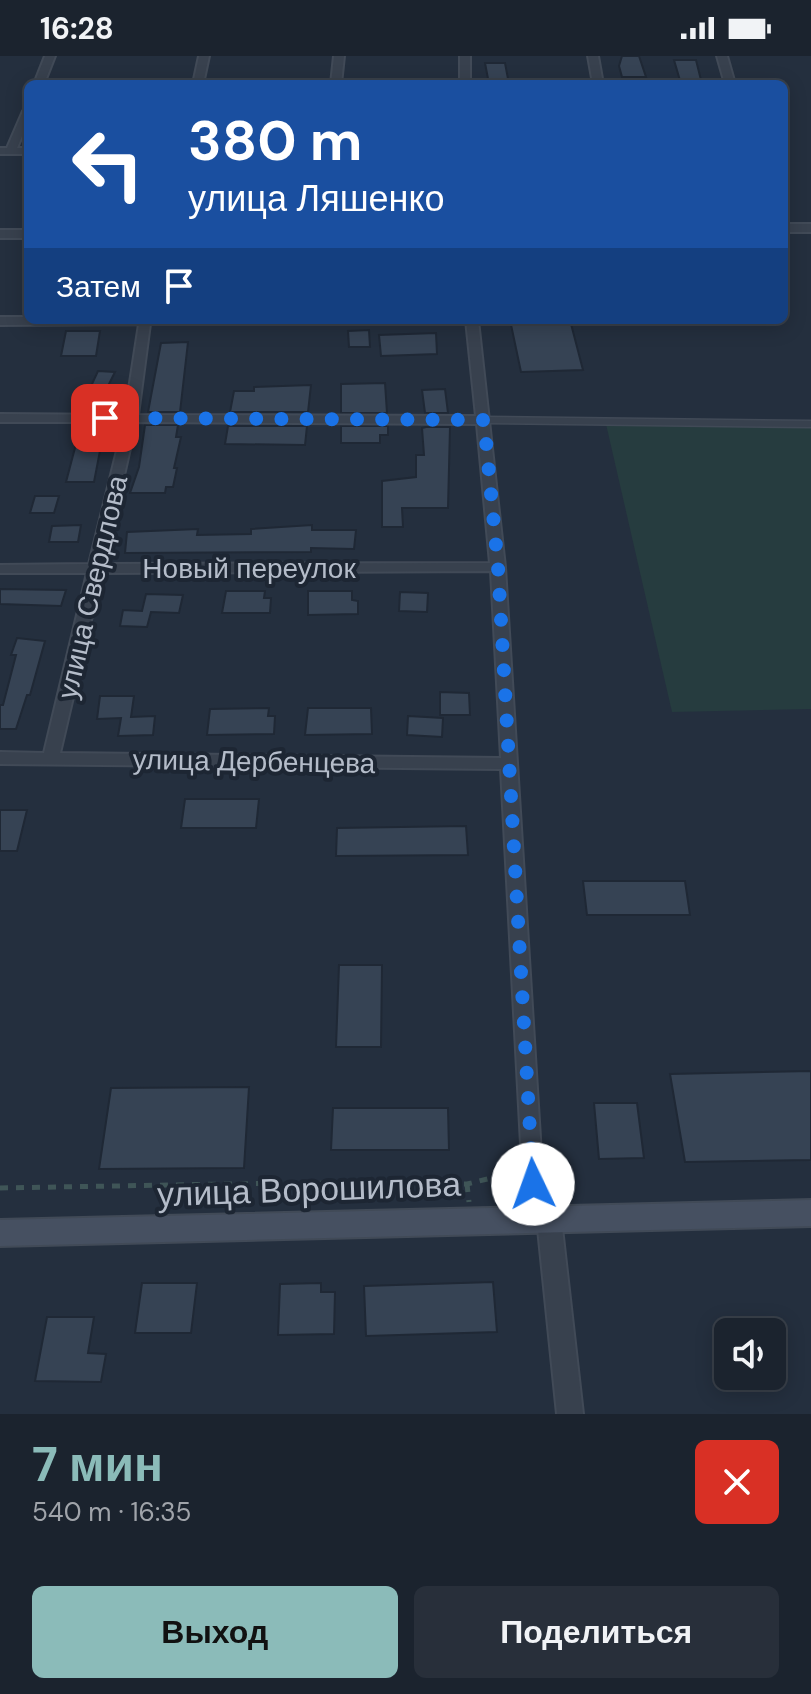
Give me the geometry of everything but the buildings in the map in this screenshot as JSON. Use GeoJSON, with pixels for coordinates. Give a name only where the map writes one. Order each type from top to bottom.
{"type":"FeatureCollection","features":[{"type":"Feature","properties":{"kind":"main road","name":"улица Ворошилова"},"geometry":{"type":"LineString","coordinates":[[0,1233],[811,1213]]}},
{"type":"Feature","properties":{"kind":"street"},"geometry":{"type":"LineString","coordinates":[[41,80],[50,56]]}},
{"type":"Feature","properties":{"kind":"street"},"geometry":{"type":"LineString","coordinates":[[199,80],[204,56]]}},
{"type":"Feature","properties":{"kind":"street"},"geometry":{"type":"LineString","coordinates":[[336,80],[339,56]]}},
{"type":"Feature","properties":{"kind":"street"},"geometry":{"type":"LineString","coordinates":[[465,56],[465,80]]}},
{"type":"Feature","properties":{"kind":"street"},"geometry":{"type":"LineString","coordinates":[[593,56],[597,80]]}},
{"type":"Feature","properties":{"kind":"street"},"geometry":{"type":"LineString","coordinates":[[722,56],[729,80]]}},
{"type":"Feature","properties":{"kind":"street"},"geometry":{"type":"LineString","coordinates":[[6,151],[24,118]]}},
{"type":"Feature","properties":{"kind":"street"},"geometry":{"type":"LineString","coordinates":[[788,228],[811,228]]}},
{"type":"Feature","properties":{"kind":"street"},"geometry":{"type":"LineString","coordinates":[[0,234],[24,234]]}},
{"type":"Feature","properties":{"kind":"street"},"geometry":{"type":"LineString","coordinates":[[0,321],[24,321]]}},
{"type":"Feature","properties":{"kind":"street","name":"улица Свердлова"},"geometry":{"type":"LineString","coordinates":[[51,758],[131,418],[145,324]]}},
{"type":"Feature","properties":{"kind":"street"},"geometry":{"type":"LineString","coordinates":[[472,324],[498,567],[532,1169],[570,1414]]}},
{"type":"Feature","properties":{"kind":"street"},"geometry":{"type":"LineString","coordinates":[[0,418],[484,420]]}},
{"type":"Feature","properties":{"kind":"street","name":"Новый переулок"},"geometry":{"type":"LineString","coordinates":[[0,569],[498,567]]}},
{"type":"Feature","properties":{"kind":"street","name":"улица Дербенцева"},"geometry":{"type":"LineString","coordinates":[[0,758],[507,764]]}},
{"type":"Feature","properties":{"kind":"lane"},"geometry":{"type":"LineString","coordinates":[[484,420],[811,424]]}},
{"type":"Feature","properties":{"kind":"path"},"geometry":{"type":"LineString","coordinates":[[0,1188],[284,1183],[467,1184],[532,1169]]}},
{"type":"Feature","properties":{"kind":"green space"},"geometry":{"type":"Polygon","coordinates":[[[811,420],[811,709],[672,712],[606,424],[811,420]]]}},
{"type":"Feature","properties":{"kind":"route"},"geometry":{"type":"LineString","coordinates":[[105,418],[484,420],[498,567],[533,1184]]}}]}
